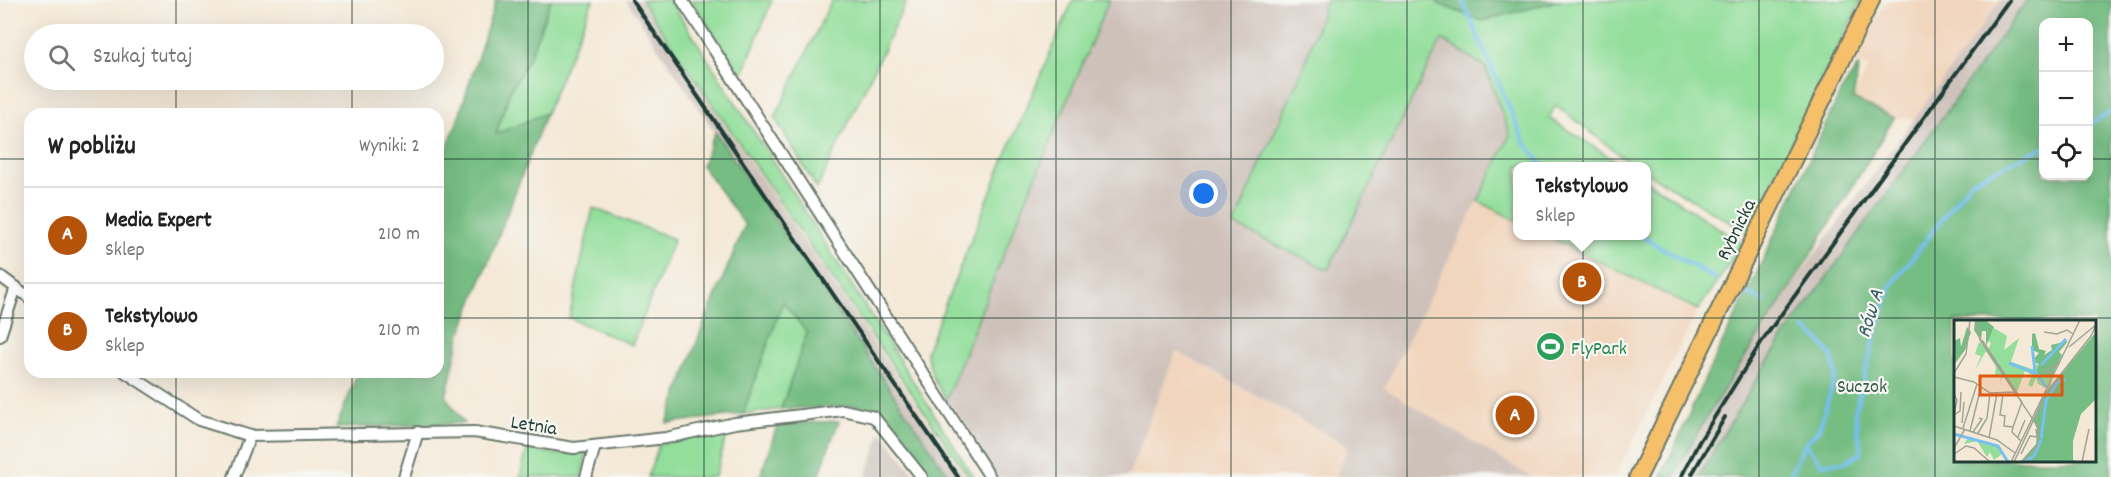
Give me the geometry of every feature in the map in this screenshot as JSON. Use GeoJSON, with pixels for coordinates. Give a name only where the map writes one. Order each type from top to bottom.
{"type":"FeatureCollection","features":[{"type":"Feature","properties":{"kind":"main road","name":"Rybnicka"},"geometry":{"type":"LineString","coordinates":[[1638,477],[1871,0]]}},
{"type":"Feature","properties":{"kind":"street"},"geometry":{"type":"LineString","coordinates":[[682,0],[990,477]]}},
{"type":"Feature","properties":{"kind":"street"},"geometry":{"type":"LineString","coordinates":[[0,276],[24,293]]}},
{"type":"Feature","properties":{"kind":"street"},"geometry":{"type":"LineString","coordinates":[[0,336],[16,287]]}},
{"type":"Feature","properties":{"kind":"street","name":"Letnia"},"geometry":{"type":"LineString","coordinates":[[133,378],[199,420],[250,436],[474,432],[574,448],[666,438],[735,423],[843,410],[874,417],[922,477]]}},
{"type":"Feature","properties":{"kind":"street"},"geometry":{"type":"LineString","coordinates":[[404,477],[418,432]]}},
{"type":"Feature","properties":{"kind":"street"},"geometry":{"type":"LineString","coordinates":[[234,477],[250,436]]}},
{"type":"Feature","properties":{"kind":"street"},"geometry":{"type":"LineString","coordinates":[[586,477],[595,446]]}},
{"type":"Feature","properties":{"kind":"shaded area"},"geometry":{"type":"Polygon","coordinates":[[[626,0],[639,0],[965,477],[951,477],[626,0]]]}},
{"type":"Feature","properties":{"kind":"shaded area"},"geometry":{"type":"Polygon","coordinates":[[[1109,0],[1326,0],[1306,61],[1328,270],[1442,39],[1485,67],[1511,135],[1384,388],[1531,477],[1336,477],[1348,446],[1176,351],[1128,477],[995,477],[946,400],[1008,243],[1109,0]]]}},
{"type":"Feature","properties":{"kind":"shaded area"},"geometry":{"type":"Polygon","coordinates":[[[1890,0],[2001,0],[1915,119],[1894,118],[1853,99],[1869,67],[1857,62],[1879,12],[1890,0]]]}},
{"type":"Feature","properties":{"kind":"shaded area"},"geometry":{"type":"Polygon","coordinates":[[[2001,0],[2027,0],[1785,335],[1698,477],[1674,477],[1685,454],[1735,372],[1788,291],[2001,0]]]}},
{"type":"Feature","properties":{"kind":"shaded area"},"geometry":{"type":"Polygon","coordinates":[[[1478,201],[1513,219],[1513,240],[1555,240],[1698,310],[1615,477],[1531,477],[1383,389],[1478,201]]]}},
{"type":"Feature","properties":{"kind":"shaded area"},"geometry":{"type":"Polygon","coordinates":[[[1176,351],[1349,447],[1336,477],[1128,477],[1176,351]]]}},
{"type":"Feature","properties":{"kind":"shaded area"},"geometry":{"type":"Polygon","coordinates":[[[881,432],[917,477],[866,477],[881,432]]]}},
{"type":"Feature","properties":{"kind":"green space"},"geometry":{"type":"Polygon","coordinates":[[[496,0],[551,0],[529,58],[510,91],[496,134],[546,113],[460,335],[446,397],[464,423],[336,428],[356,378],[444,378],[444,156],[496,0]]]}},
{"type":"Feature","properties":{"kind":"green space"},"geometry":{"type":"Polygon","coordinates":[[[551,0],[593,0],[546,113],[496,135],[510,91],[529,58],[551,0]]]}},
{"type":"Feature","properties":{"kind":"green space"},"geometry":{"type":"Polygon","coordinates":[[[641,0],[670,0],[974,477],[969,477],[641,0]]]}},
{"type":"Feature","properties":{"kind":"green space"},"geometry":{"type":"Polygon","coordinates":[[[691,0],[772,0],[742,76],[691,0]]]}},
{"type":"Feature","properties":{"kind":"green space"},"geometry":{"type":"Polygon","coordinates":[[[832,0],[907,0],[817,189],[775,118],[832,0]]]}},
{"type":"Feature","properties":{"kind":"green space"},"geometry":{"type":"Polygon","coordinates":[[[1073,0],[1109,0],[1008,243],[946,400],[933,378],[926,352],[1001,166],[1073,0]]]}},
{"type":"Feature","properties":{"kind":"green space"},"geometry":{"type":"Polygon","coordinates":[[[1326,0],[1439,0],[1482,21],[1561,0],[1861,0],[1748,233],[1651,175],[1651,162],[1629,162],[1556,105],[1549,118],[1618,162],[1513,162],[1513,219],[1478,201],[1510,135],[1485,67],[1442,39],[1328,270],[1234,225],[1306,61],[1326,0]]]}},
{"type":"Feature","properties":{"kind":"green space"},"geometry":{"type":"Polygon","coordinates":[[[1436,0],[1561,0],[1482,21],[1438,4],[1436,0]]]}},
{"type":"Feature","properties":{"kind":"green space","name":"Suczok"},"geometry":{"type":"Polygon","coordinates":[[[2027,0],[2111,0],[2111,477],[1698,477],[1785,335],[2027,0]]]}},
{"type":"Feature","properties":{"kind":"green space"},"geometry":{"type":"Polygon","coordinates":[[[1859,65],[1853,99],[1894,118],[1800,272],[1713,407],[1674,477],[1661,477],[1707,374],[1754,279],[1840,93],[1859,65]]]}},
{"type":"Feature","properties":{"kind":"green space"},"geometry":{"type":"Polygon","coordinates":[[[715,132],[950,477],[928,477],[881,416],[857,406],[781,409],[807,333],[783,302],[743,414],[667,423],[701,331],[745,225],[702,166],[715,132]]]}},
{"type":"Feature","properties":{"kind":"green space"},"geometry":{"type":"Polygon","coordinates":[[[1651,184],[1743,244],[1698,310],[1555,240],[1651,240],[1651,184]]]}},
{"type":"Feature","properties":{"kind":"green space"},"geometry":{"type":"Polygon","coordinates":[[[593,208],[674,239],[632,345],[569,318],[593,208]]]}},
{"type":"Feature","properties":{"kind":"green space"},"geometry":{"type":"Polygon","coordinates":[[[783,301],[807,332],[781,409],[743,414],[783,301]]]}},
{"type":"Feature","properties":{"kind":"green space"},"geometry":{"type":"Polygon","coordinates":[[[839,421],[819,477],[760,477],[775,432],[780,424],[839,421]]]}},
{"type":"Feature","properties":{"kind":"green space"},"geometry":{"type":"Polygon","coordinates":[[[728,429],[715,477],[648,477],[659,444],[728,429]]]}},
{"type":"Feature","properties":{"kind":"green space"},"geometry":{"type":"Polygon","coordinates":[[[527,449],[555,454],[587,453],[581,477],[520,477],[527,449]]]}},
{"type":"Feature","properties":{"kind":"waterway"},"geometry":{"type":"LineString","coordinates":[[1462,0],[1524,141],[1540,162]]}},
{"type":"Feature","properties":{"kind":"waterway","name":"Rów A"},"geometry":{"type":"LineString","coordinates":[[2093,122],[2111,112]]}},
{"type":"Feature","properties":{"kind":"waterway","name":"Rów A"},"geometry":{"type":"LineString","coordinates":[[1805,444],[1822,464],[1845,462],[1861,453],[1855,412],[1879,321],[1891,286],[1971,181],[2039,149]]}},
{"type":"Feature","properties":{"kind":"waterway"},"geometry":{"type":"LineString","coordinates":[[1648,240],[1716,279]]}},
{"type":"Feature","properties":{"kind":"waterway"},"geometry":{"type":"LineString","coordinates":[[1745,291],[1765,302]]}},
{"type":"Feature","properties":{"kind":"waterway"},"geometry":{"type":"LineString","coordinates":[[1789,477],[1805,444],[1819,429],[1836,374],[1831,355],[1819,340],[1805,329]]}},
{"type":"Feature","properties":{"kind":"railway"},"geometry":{"type":"LineString","coordinates":[[632,0],[958,477]]}},
{"type":"Feature","properties":{"kind":"railway"},"geometry":{"type":"LineString","coordinates":[[1681,477],[1699,442],[1762,341],[2009,0]]}},
{"type":"Feature","properties":{"kind":"railway"},"geometry":{"type":"LineString","coordinates":[[1692,474],[1725,417]]}},
{"type":"Feature","properties":{"kind":"place","name":"Tekstylowo"},"geometry":{"type":"Point","coordinates":[1582,282]}},
{"type":"Feature","properties":{"kind":"place","name":"FlyPark"},"geometry":{"type":"Point","coordinates":[1550,347]}},
{"type":"Feature","properties":{"kind":"place","name":"Media Expert"},"geometry":{"type":"Point","coordinates":[1515,415]}}]}
